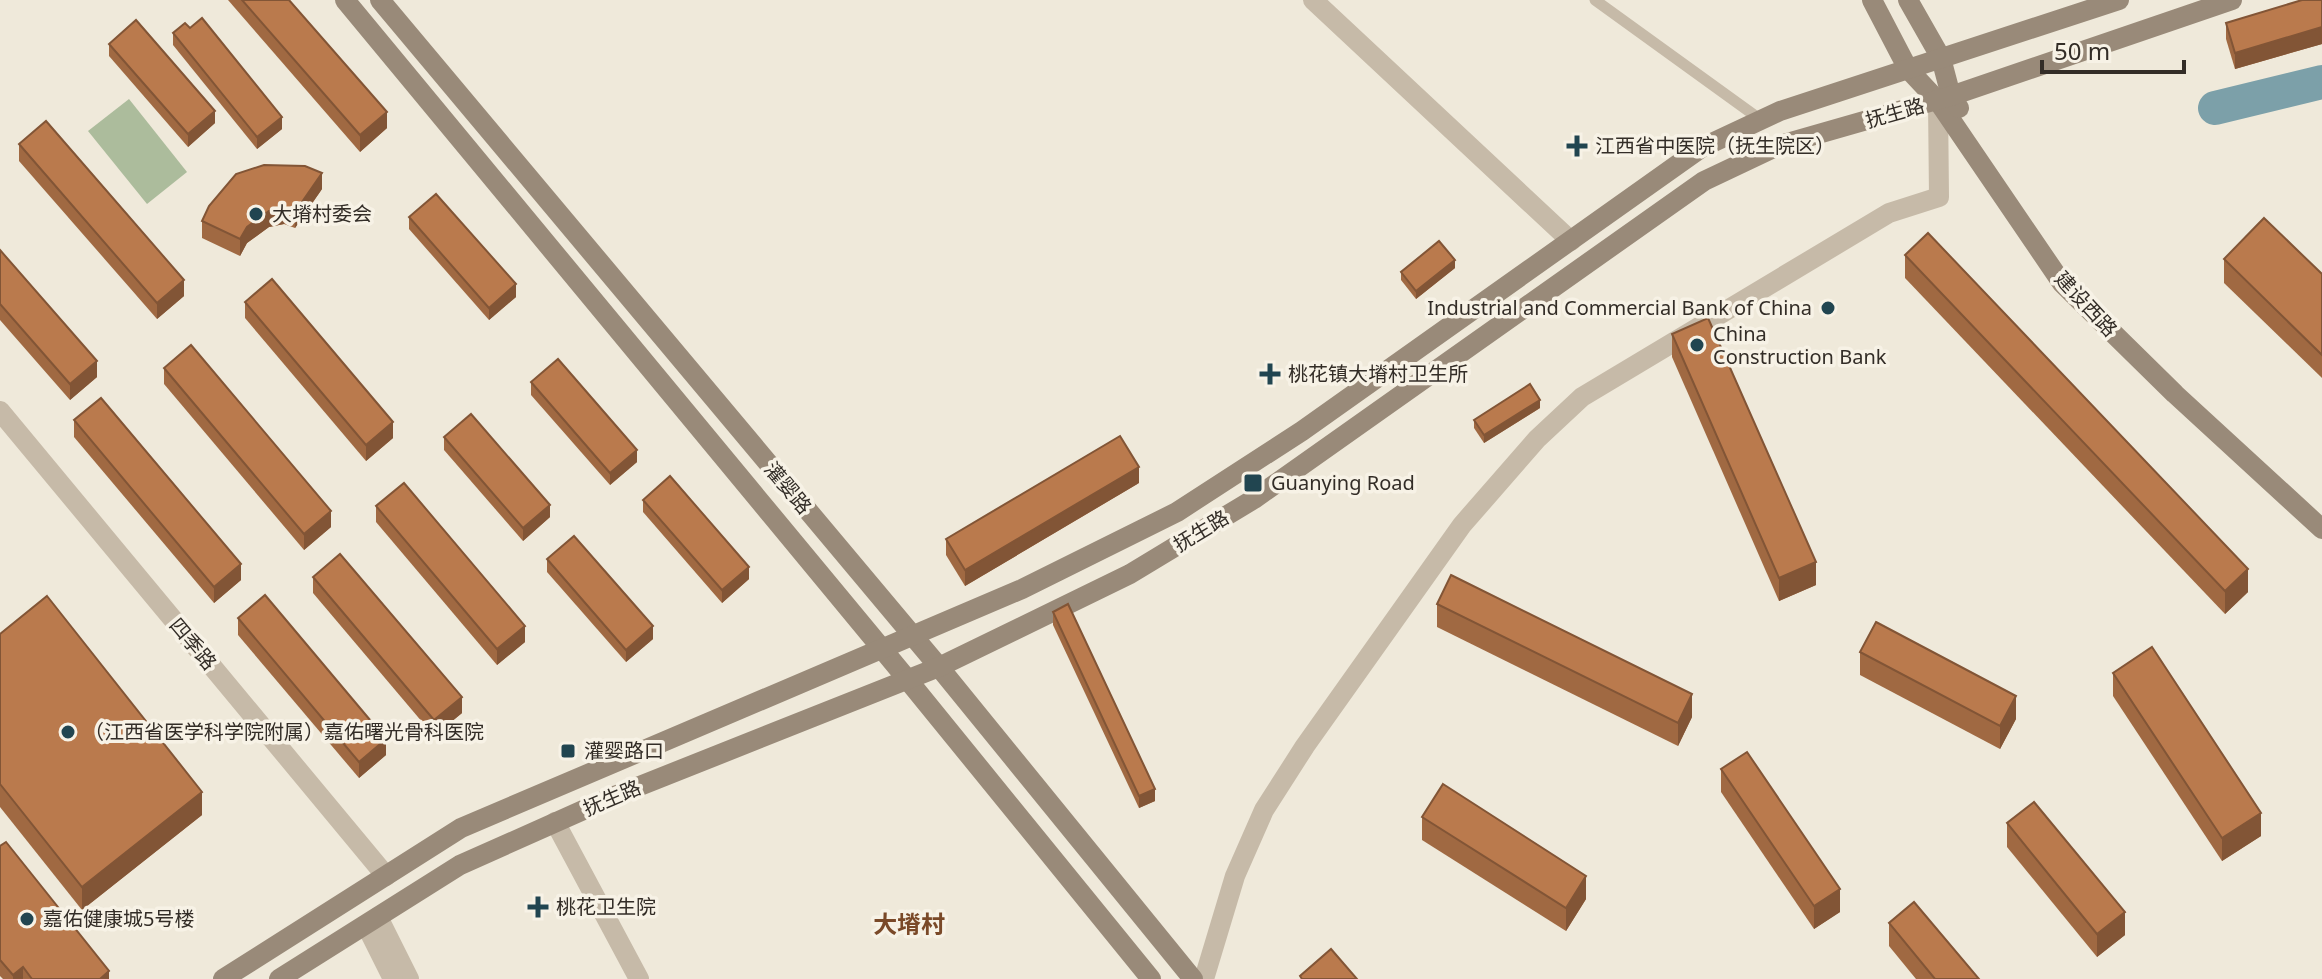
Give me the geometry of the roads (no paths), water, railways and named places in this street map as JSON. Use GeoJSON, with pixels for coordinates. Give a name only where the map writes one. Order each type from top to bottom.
{"type":"FeatureCollection","features":[{"type":"Feature","properties":{"kind":"main road","name":"灌婴路"},"geometry":{"type":"LineString","coordinates":[[345,0],[1151,979]]}},
{"type":"Feature","properties":{"kind":"main road","name":"灌婴路"},"geometry":{"type":"LineString","coordinates":[[380,0],[939,667],[1193,979]]}},
{"type":"Feature","properties":{"kind":"main road","name":"建设西路"},"geometry":{"type":"LineString","coordinates":[[1872,0],[1908,69],[1945,99],[2073,274],[2184,384],[2322,512]]}},
{"type":"Feature","properties":{"kind":"main road","name":"建设西路"},"geometry":{"type":"LineString","coordinates":[[1908,0],[1941,58],[1945,99],[2062,283],[2175,394],[2322,529]]}},
{"type":"Feature","properties":{"kind":"main road","name":"抚生路"},"geometry":{"type":"LineString","coordinates":[[223,979],[461,828],[1022,589],[1177,512],[1302,431],[1701,148],[1780,111],[2119,0]]}},
{"type":"Feature","properties":{"kind":"main road","name":"抚生路"},"geometry":{"type":"LineString","coordinates":[[279,979],[460,865],[659,777],[939,667],[1130,574],[1254,499],[1704,181],[1780,145],[1945,99],[2232,0]]}},
{"type":"Feature","properties":{"kind":"street"},"geometry":{"type":"LineString","coordinates":[[1313,0],[1571,241]]}},
{"type":"Feature","properties":{"kind":"street"},"geometry":{"type":"LineString","coordinates":[[1204,979],[1235,876],[1264,810],[1305,746],[1462,525],[1537,439],[1582,397],[1889,213],[1939,197],[1945,99]]}},
{"type":"Feature","properties":{"kind":"street","name":"四季路"},"geometry":{"type":"LineString","coordinates":[[0,411],[386,876]]}},
{"type":"Feature","properties":{"kind":"street"},"geometry":{"type":"LineString","coordinates":[[555,822],[639,979]]}},
{"type":"Feature","properties":{"kind":"street"},"geometry":{"type":"LineString","coordinates":[[372,921],[393,979]]}},
{"type":"Feature","properties":{"kind":"street"},"geometry":{"type":"LineString","coordinates":[[372,921],[409,979]]}},
{"type":"Feature","properties":{"kind":"lane"},"geometry":{"type":"LineString","coordinates":[[1595,0],[1761,120]]}},
{"type":"Feature","properties":{"kind":"waterway"},"geometry":{"type":"LineString","coordinates":[[2215,108],[2322,82]]}},
{"type":"Feature","properties":{"kind":"place","name":"江西省中医院（抚生院区）"},"geometry":{"type":"Point","coordinates":[1577,146]}},
{"type":"Feature","properties":{"kind":"place","name":"大塉村委会"},"geometry":{"type":"Point","coordinates":[256,214]}},
{"type":"Feature","properties":{"kind":"place","name":"Industrial and Commercial Bank of China"},"geometry":{"type":"Point","coordinates":[1828,308]}},
{"type":"Feature","properties":{"kind":"place","name":"China Construction Bank"},"geometry":{"type":"Point","coordinates":[1697,345]}},
{"type":"Feature","properties":{"kind":"place","name":"桃花镇大塉村卫生所"},"geometry":{"type":"Point","coordinates":[1270,374]}},
{"type":"Feature","properties":{"kind":"place","name":"Guanying Road"},"geometry":{"type":"Point","coordinates":[1253,483]}},
{"type":"Feature","properties":{"kind":"place","name":"（江西省医学科学院附属）嘉佑曙光骨科医院"},"geometry":{"type":"Point","coordinates":[68,732]}},
{"type":"Feature","properties":{"kind":"place","name":"灌婴路口"},"geometry":{"type":"Point","coordinates":[568,751]}},
{"type":"Feature","properties":{"kind":"place","name":"桃花卫生院"},"geometry":{"type":"Point","coordinates":[538,907]}},
{"type":"Feature","properties":{"kind":"place","name":"嘉佑健康城5号楼"},"geometry":{"type":"Point","coordinates":[27,919]}},
{"type":"Feature","properties":{"kind":"district","name":"大塉村"},"geometry":{"type":"Point","coordinates":[909,925]}}]}
